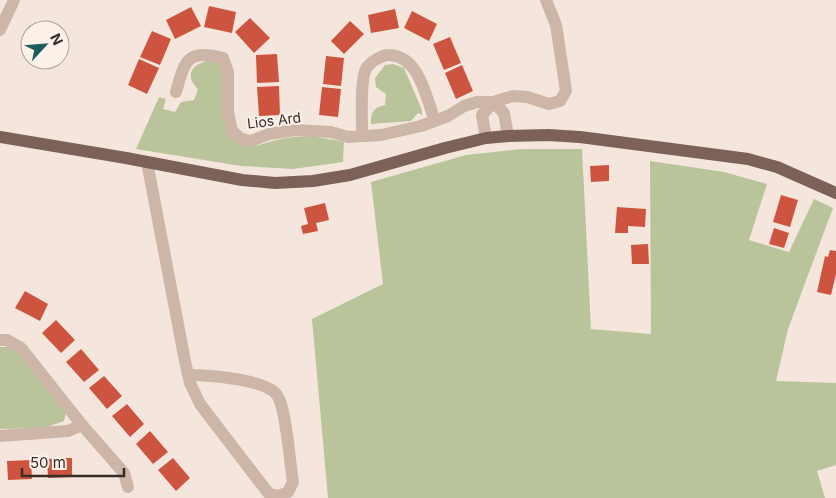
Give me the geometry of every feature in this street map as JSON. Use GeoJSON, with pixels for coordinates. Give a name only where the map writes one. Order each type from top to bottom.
{"type":"FeatureCollection","features":[{"type":"Feature","properties":{"kind":"main road"},"geometry":{"type":"LineString","coordinates":[[0,137],[242,180],[275,183],[312,181],[350,174],[486,138],[548,135],[580,137],[736,157],[777,167],[836,194]]}},
{"type":"Feature","properties":{"kind":"street"},"geometry":{"type":"LineString","coordinates":[[0,30],[14,0]]}},
{"type":"Feature","properties":{"kind":"street","name":"Lios Ard"},"geometry":{"type":"LineString","coordinates":[[176,92],[184,63],[192,56],[204,53],[223,58],[228,72],[228,112],[232,131],[241,139],[251,141],[269,134],[296,130],[331,132],[348,137],[381,135],[435,121],[464,106],[477,102],[493,102],[513,96],[526,97],[549,104],[560,101],[566,91],[556,26],[546,0]]}},
{"type":"Feature","properties":{"kind":"street"},"geometry":{"type":"LineString","coordinates":[[362,128],[369,99],[364,77],[367,67],[386,54],[397,55],[416,70],[435,121]]}},
{"type":"Feature","properties":{"kind":"street"},"geometry":{"type":"LineString","coordinates":[[486,138],[482,115],[493,102],[504,113],[508,136]]}},
{"type":"Feature","properties":{"kind":"street"},"geometry":{"type":"LineString","coordinates":[[147,162],[188,374],[200,404],[269,494],[279,496],[288,492],[293,482],[282,413],[276,394],[269,388],[259,385],[209,375],[188,374]]}},
{"type":"Feature","properties":{"kind":"street"},"geometry":{"type":"LineString","coordinates":[[0,340],[7,340],[21,348],[82,425],[124,473],[128,488]]}},
{"type":"Feature","properties":{"kind":"street"},"geometry":{"type":"LineString","coordinates":[[0,436],[68,431],[82,425]]}},
{"type":"Feature","properties":{"kind":"green space"},"geometry":{"type":"Polygon","coordinates":[[[210,60],[220,62],[225,68],[229,130],[256,146],[280,139],[300,136],[344,142],[343,162],[293,169],[241,166],[136,149],[159,97],[166,99],[163,109],[175,112],[181,102],[194,100],[198,89],[191,79],[192,70],[199,64],[210,60]]]}},
{"type":"Feature","properties":{"kind":"green space"},"geometry":{"type":"Polygon","coordinates":[[[393,64],[404,68],[422,110],[422,115],[418,113],[411,121],[371,124],[374,111],[385,105],[386,94],[376,87],[375,78],[385,65],[393,64]]]}},
{"type":"Feature","properties":{"kind":"green space"},"geometry":{"type":"Polygon","coordinates":[[[522,149],[582,149],[591,329],[651,334],[650,161],[724,172],[767,184],[749,240],[789,252],[814,199],[833,208],[788,329],[776,381],[836,383],[836,465],[817,471],[825,498],[328,498],[312,319],[383,284],[371,182],[466,155],[522,149]]]}},
{"type":"Feature","properties":{"kind":"green space"},"geometry":{"type":"Polygon","coordinates":[[[0,347],[8,347],[17,351],[66,412],[64,421],[45,428],[0,429],[0,347]]]}},
{"type":"Feature","properties":{"kind":"building"},"geometry":{"type":"Polygon","coordinates":[[[209,6],[236,12],[232,33],[204,27],[209,6]]]}},
{"type":"Feature","properties":{"kind":"building"},"geometry":{"type":"Polygon","coordinates":[[[191,7],[201,26],[175,39],[166,20],[191,7]]]}},
{"type":"Feature","properties":{"kind":"building"},"geometry":{"type":"Polygon","coordinates":[[[395,9],[399,28],[371,33],[368,15],[395,9]]]}},
{"type":"Feature","properties":{"kind":"building"},"geometry":{"type":"Polygon","coordinates":[[[412,11],[437,24],[429,41],[404,28],[412,11]]]}},
{"type":"Feature","properties":{"kind":"building"},"geometry":{"type":"Polygon","coordinates":[[[250,18],[270,38],[254,53],[235,32],[250,18]]]}},
{"type":"Feature","properties":{"kind":"building"},"geometry":{"type":"Polygon","coordinates":[[[350,21],[364,34],[344,54],[331,41],[350,21]]]}},
{"type":"Feature","properties":{"kind":"building"},"geometry":{"type":"Polygon","coordinates":[[[152,31],[171,39],[160,65],[140,57],[152,31]]]}},
{"type":"Feature","properties":{"kind":"building"},"geometry":{"type":"Polygon","coordinates":[[[450,37],[461,63],[444,70],[433,44],[450,37]]]}},
{"type":"Feature","properties":{"kind":"building"},"geometry":{"type":"Polygon","coordinates":[[[277,54],[279,82],[257,83],[256,55],[277,54]]]}},
{"type":"Feature","properties":{"kind":"building"},"geometry":{"type":"Polygon","coordinates":[[[326,56],[344,58],[341,86],[323,84],[326,56]]]}},
{"type":"Feature","properties":{"kind":"building"},"geometry":{"type":"Polygon","coordinates":[[[139,59],[159,68],[147,94],[128,85],[139,59]]]}},
{"type":"Feature","properties":{"kind":"building"},"geometry":{"type":"Polygon","coordinates":[[[462,65],[473,91],[456,99],[445,73],[462,65]]]}},
{"type":"Feature","properties":{"kind":"building"},"geometry":{"type":"Polygon","coordinates":[[[279,86],[280,115],[259,116],[257,87],[279,86]]]}},
{"type":"Feature","properties":{"kind":"building"},"geometry":{"type":"Polygon","coordinates":[[[322,87],[341,89],[338,117],[319,115],[322,87]]]}},
{"type":"Feature","properties":{"kind":"building"},"geometry":{"type":"Polygon","coordinates":[[[609,165],[609,181],[591,182],[590,166],[609,165]]]}},
{"type":"Feature","properties":{"kind":"building"},"geometry":{"type":"Polygon","coordinates":[[[781,195],[798,200],[790,227],[773,222],[781,195]]]}},
{"type":"Feature","properties":{"kind":"building"},"geometry":{"type":"Polygon","coordinates":[[[325,203],[329,220],[316,223],[318,231],[303,234],[301,226],[308,224],[304,208],[325,203]]]}},
{"type":"Feature","properties":{"kind":"building"},"geometry":{"type":"Polygon","coordinates":[[[617,207],[646,209],[645,227],[628,226],[628,233],[615,233],[617,207]]]}},
{"type":"Feature","properties":{"kind":"building"},"geometry":{"type":"Polygon","coordinates":[[[774,228],[789,233],[784,248],[769,244],[774,228]]]}},
{"type":"Feature","properties":{"kind":"building"},"geometry":{"type":"Polygon","coordinates":[[[648,244],[649,264],[632,264],[631,245],[648,244]]]}},
{"type":"Feature","properties":{"kind":"building"},"geometry":{"type":"Polygon","coordinates":[[[830,250],[836,251],[836,274],[831,295],[817,292],[825,256],[828,257],[830,250]]]}},
{"type":"Feature","properties":{"kind":"building"},"geometry":{"type":"Polygon","coordinates":[[[25,291],[48,304],[40,321],[15,308],[25,291]]]}},
{"type":"Feature","properties":{"kind":"building"},"geometry":{"type":"Polygon","coordinates":[[[56,320],[75,340],[61,353],[42,333],[56,320]]]}},
{"type":"Feature","properties":{"kind":"building"},"geometry":{"type":"Polygon","coordinates":[[[81,349],[99,370],[84,382],[66,362],[81,349]]]}},
{"type":"Feature","properties":{"kind":"building"},"geometry":{"type":"Polygon","coordinates":[[[104,376],[122,396],[107,409],[89,388],[104,376]]]}},
{"type":"Feature","properties":{"kind":"building"},"geometry":{"type":"Polygon","coordinates":[[[127,404],[144,424],[130,437],[112,416],[127,404]]]}},
{"type":"Feature","properties":{"kind":"building"},"geometry":{"type":"Polygon","coordinates":[[[150,431],[168,452],[153,464],[136,444],[150,431]]]}},
{"type":"Feature","properties":{"kind":"building"},"geometry":{"type":"Polygon","coordinates":[[[72,458],[72,477],[48,478],[47,459],[72,458]]]}},
{"type":"Feature","properties":{"kind":"building"},"geometry":{"type":"Polygon","coordinates":[[[173,458],[190,478],[176,491],[158,470],[173,458]]]}},
{"type":"Feature","properties":{"kind":"building"},"geometry":{"type":"Polygon","coordinates":[[[31,460],[32,479],[8,480],[7,461],[31,460]]]}}]}
